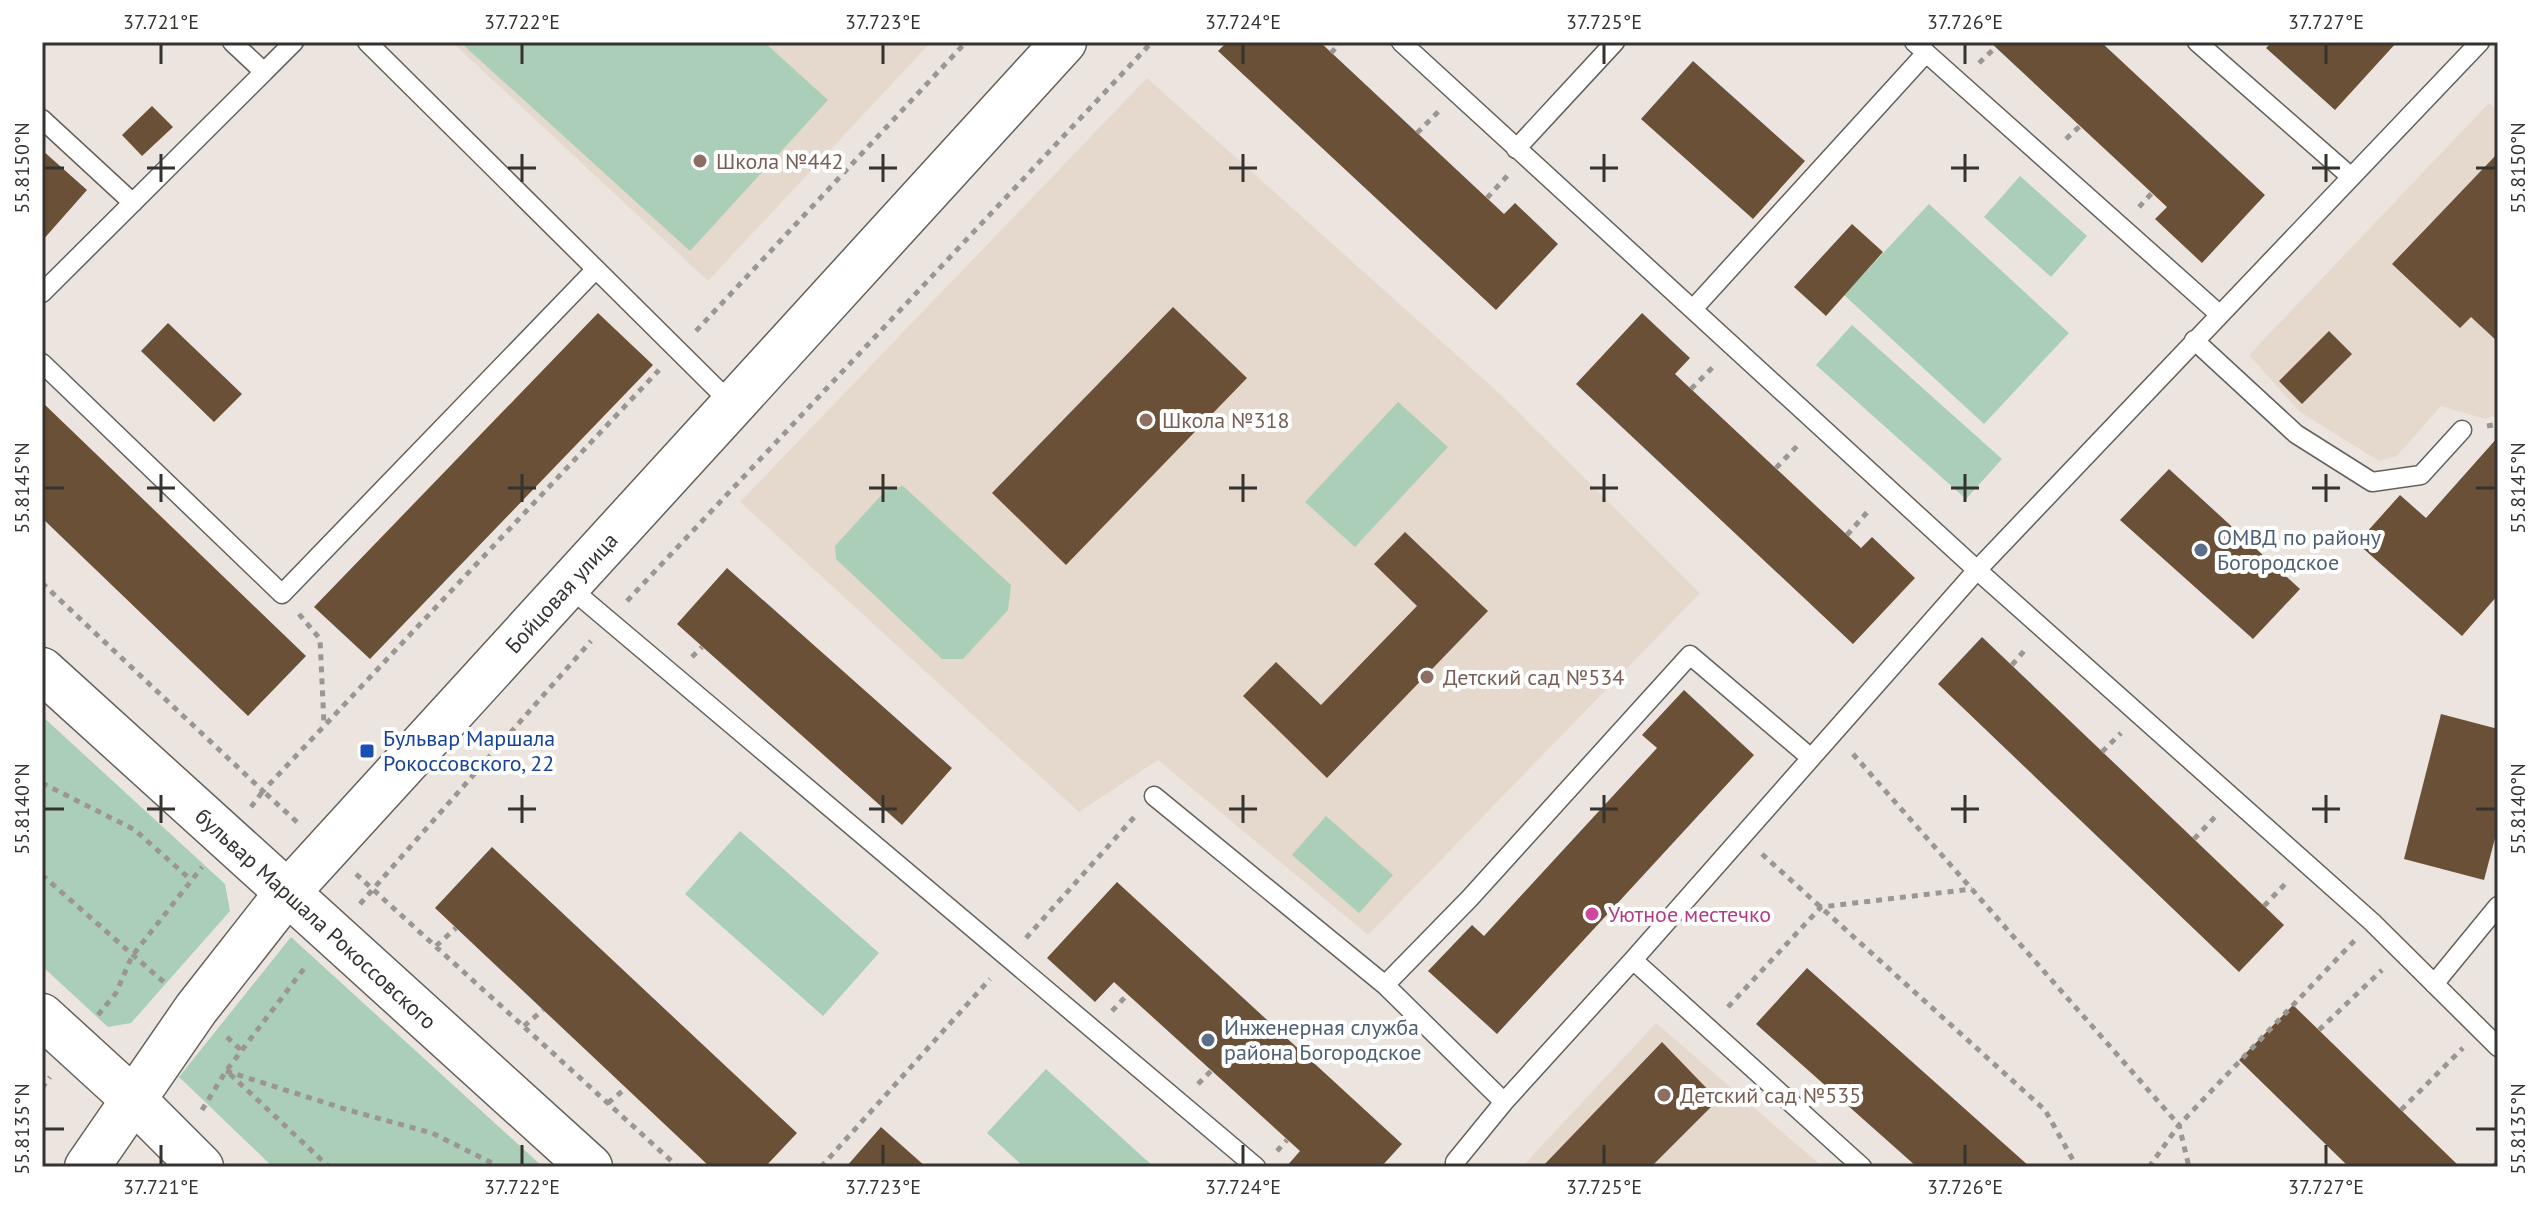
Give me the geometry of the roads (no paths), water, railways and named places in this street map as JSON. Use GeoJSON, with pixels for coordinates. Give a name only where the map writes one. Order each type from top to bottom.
{"type":"FeatureCollection","features":[{"type":"Feature","properties":{"kind":"street","name":"Бойцовая улица"},"geometry":{"type":"LineString","coordinates":[[87,1167],[196,1009],[287,893],[1064,42]]}},
{"type":"Feature","properties":{"kind":"street","name":"бульвар Маршала Рокоссовского"},"geometry":{"type":"LineString","coordinates":[[42,670],[590,1167]]}},
{"type":"Feature","properties":{"kind":"street"},"geometry":{"type":"LineString","coordinates":[[42,1016],[134,1100],[201,1167]]}},
{"type":"Feature","properties":{"kind":"lane"},"geometry":{"type":"LineString","coordinates":[[232,42],[264,72]]}},
{"type":"Feature","properties":{"kind":"lane"},"geometry":{"type":"LineString","coordinates":[[42,293],[294,42]]}},
{"type":"Feature","properties":{"kind":"lane"},"geometry":{"type":"LineString","coordinates":[[367,42],[733,405]]}},
{"type":"Feature","properties":{"kind":"lane"},"geometry":{"type":"LineString","coordinates":[[1401,42],[1977,570],[2372,922],[2498,1047]]}},
{"type":"Feature","properties":{"kind":"lane"},"geometry":{"type":"LineString","coordinates":[[1516,149],[1615,42]]}},
{"type":"Feature","properties":{"kind":"lane"},"geometry":{"type":"LineString","coordinates":[[1455,1167],[1455,1162],[1504,1102],[1977,570],[2480,42]]}},
{"type":"Feature","properties":{"kind":"lane"},"geometry":{"type":"LineString","coordinates":[[2200,43],[2350,176]]}},
{"type":"Feature","properties":{"kind":"lane"},"geometry":{"type":"LineString","coordinates":[[1693,309],[1920,47],[2219,314]]}},
{"type":"Feature","properties":{"kind":"lane"},"geometry":{"type":"LineString","coordinates":[[42,119],[133,203]]}},
{"type":"Feature","properties":{"kind":"lane"},"geometry":{"type":"LineString","coordinates":[[42,363],[282,594],[596,269]]}},
{"type":"Feature","properties":{"kind":"lane"},"geometry":{"type":"LineString","coordinates":[[2194,340],[2296,434],[2372,482],[2421,475],[2462,430]]}},
{"type":"Feature","properties":{"kind":"lane"},"geometry":{"type":"LineString","coordinates":[[569,587],[1256,1167]]}},
{"type":"Feature","properties":{"kind":"lane"},"geometry":{"type":"LineString","coordinates":[[1385,985],[1470,898],[1690,655],[1811,758]]}},
{"type":"Feature","properties":{"kind":"lane"},"geometry":{"type":"LineString","coordinates":[[1154,796],[1385,985],[1504,1102]]}},
{"type":"Feature","properties":{"kind":"lane"},"geometry":{"type":"LineString","coordinates":[[2434,984],[2498,906]]}},
{"type":"Feature","properties":{"kind":"lane"},"geometry":{"type":"LineString","coordinates":[[1633,960],[1862,1167]]}},
{"type":"Feature","properties":{"kind":"place","name":"Школа №442"},"geometry":{"type":"Point","coordinates":[700,161]}},
{"type":"Feature","properties":{"kind":"place","name":"Школа №318"},"geometry":{"type":"Point","coordinates":[1146,420]}},
{"type":"Feature","properties":{"kind":"place","name":"ОМВД по району Богородское"},"geometry":{"type":"Point","coordinates":[2201,550]}},
{"type":"Feature","properties":{"kind":"place","name":"Детский сад №534"},"geometry":{"type":"Point","coordinates":[1427,677]}},
{"type":"Feature","properties":{"kind":"place","name":"Бульвар Маршала Рокоссовского, 22"},"geometry":{"type":"Point","coordinates":[367,751]}},
{"type":"Feature","properties":{"kind":"place","name":"Уютное местечко"},"geometry":{"type":"Point","coordinates":[1592,914]}},
{"type":"Feature","properties":{"kind":"place","name":"Инженерная служба района Богородское"},"geometry":{"type":"Point","coordinates":[1208,1040]}},
{"type":"Feature","properties":{"kind":"place","name":"Детский сад №535"},"geometry":{"type":"Point","coordinates":[1664,1095]}}]}
